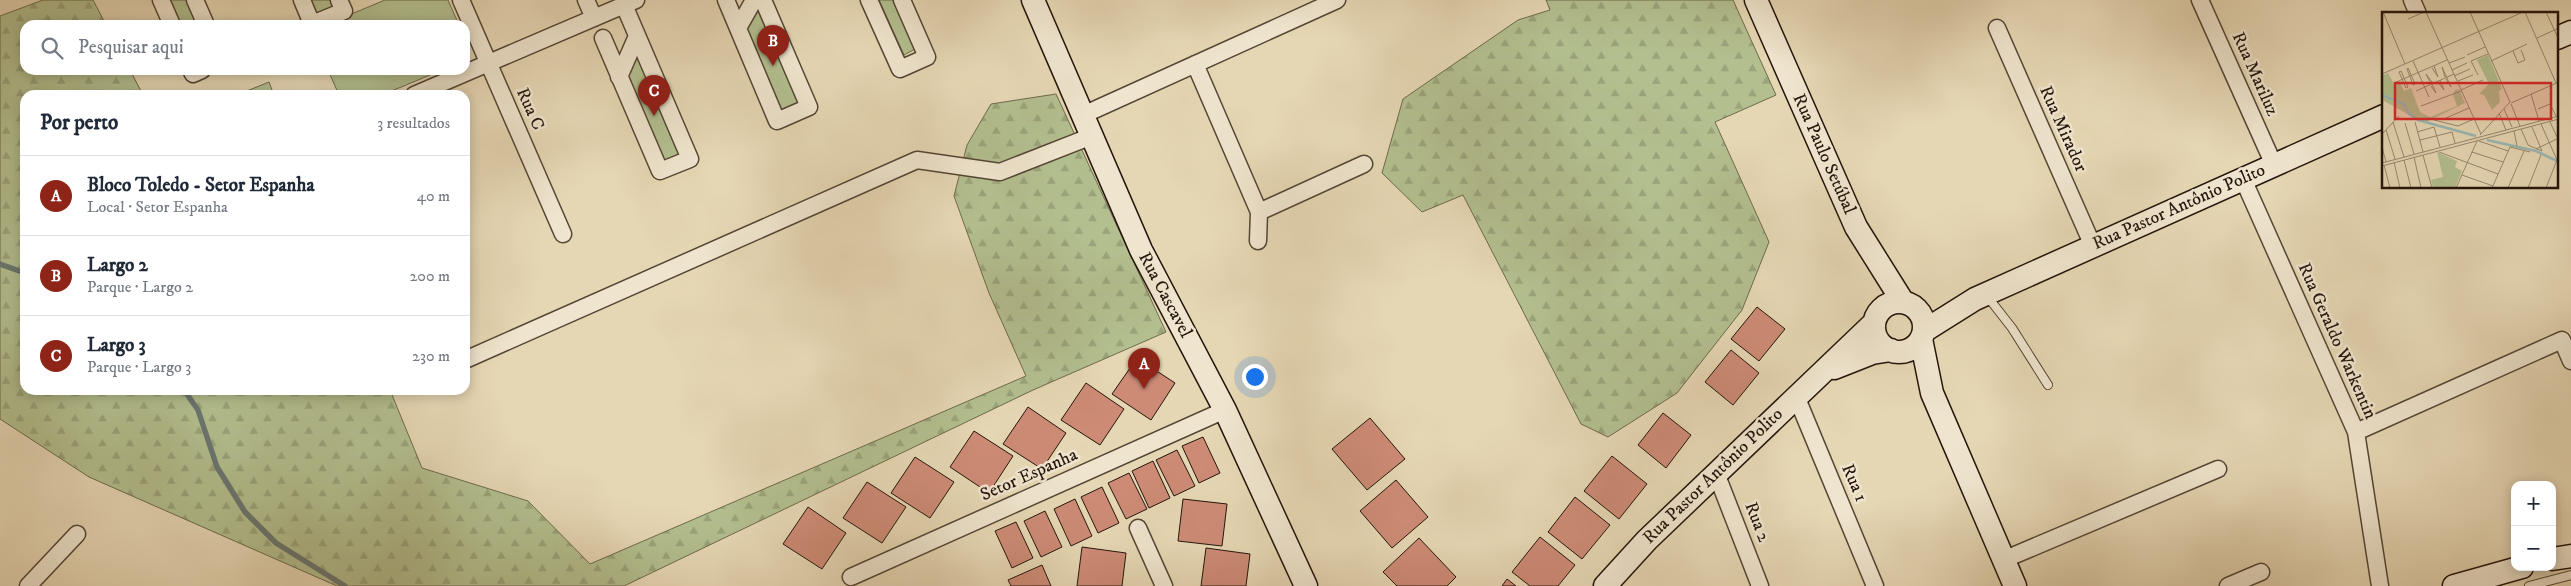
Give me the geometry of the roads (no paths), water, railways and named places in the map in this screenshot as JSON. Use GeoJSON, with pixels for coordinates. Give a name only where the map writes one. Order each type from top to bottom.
{"type":"FeatureCollection","features":[{"type":"Feature","properties":{"kind":"main road","name":"Rua Cascavel"},"geometry":{"type":"LineString","coordinates":[[1033,0],[1141,250],[1225,410],[1306,586]]}},
{"type":"Feature","properties":{"kind":"main road","name":"Rua Paulo Setúbal"},"geometry":{"type":"LineString","coordinates":[[1756,0],[1856,227],[1908,304]]}},
{"type":"Feature","properties":{"kind":"main road"},"geometry":{"type":"LineString","coordinates":[[2558,38],[2571,32]]}},
{"type":"Feature","properties":{"kind":"main road","name":"Rua Pastor Antônio Polito"},"geometry":{"type":"LineString","coordinates":[[1922,335],[1980,296],[2382,117]]}},
{"type":"Feature","properties":{"kind":"main road","name":"Rua Pastor Antônio Polito"},"geometry":{"type":"LineString","coordinates":[[1908,304],[1980,296]]}},
{"type":"Feature","properties":{"kind":"main road"},"geometry":{"type":"LineString","coordinates":[[1932,393],[1895,351],[1877,340],[1874,323],[1876,316],[1888,304],[1908,304],[1922,317],[1922,335],[1932,393],[2015,586]]}},
{"type":"Feature","properties":{"kind":"main road","name":"Rua Pastor Antônio Polito"},"geometry":{"type":"LineString","coordinates":[[1605,586],[1647,540],[1796,396],[1826,371],[1874,323]]}},
{"type":"Feature","properties":{"kind":"main road"},"geometry":{"type":"LineString","coordinates":[[1895,351],[1915,346],[1922,335]]}},
{"type":"Feature","properties":{"kind":"main road","name":"Rua Pastor Antônio Polito"},"geometry":{"type":"LineString","coordinates":[[1826,371],[1872,354],[1895,351]]}},
{"type":"Feature","properties":{"kind":"main road"},"geometry":{"type":"LineString","coordinates":[[2556,559],[2571,556]]}},
{"type":"Feature","properties":{"kind":"main road"},"geometry":{"type":"LineString","coordinates":[[2454,586],[2511,570]]}},
{"type":"Feature","properties":{"kind":"street"},"geometry":{"type":"LineString","coordinates":[[161,0],[170,20]]}},
{"type":"Feature","properties":{"kind":"street"},"geometry":{"type":"LineString","coordinates":[[195,0],[204,20]]}},
{"type":"Feature","properties":{"kind":"street"},"geometry":{"type":"LineString","coordinates":[[302,0],[310,20]]}},
{"type":"Feature","properties":{"kind":"street"},"geometry":{"type":"LineString","coordinates":[[322,20],[344,11],[339,0]]}},
{"type":"Feature","properties":{"kind":"street","name":"Rua C"},"geometry":{"type":"LineString","coordinates":[[461,0],[470,20]]}},
{"type":"Feature","properties":{"kind":"street"},"geometry":{"type":"LineString","coordinates":[[586,0],[594,18]]}},
{"type":"Feature","properties":{"kind":"street"},"geometry":{"type":"LineString","coordinates":[[726,0],[777,121],[809,108],[763,0]]}},
{"type":"Feature","properties":{"kind":"street"},"geometry":{"type":"LineString","coordinates":[[738,28],[754,0]]}},
{"type":"Feature","properties":{"kind":"street"},"geometry":{"type":"LineString","coordinates":[[869,0],[900,69],[927,57],[902,0]]}},
{"type":"Feature","properties":{"kind":"street"},"geometry":{"type":"LineString","coordinates":[[1083,115],[1337,0]]}},
{"type":"Feature","properties":{"kind":"street","name":"Rua Mariluz"},"geometry":{"type":"LineString","coordinates":[[2200,0],[2274,165]]}},
{"type":"Feature","properties":{"kind":"street"},"geometry":{"type":"LineString","coordinates":[[2412,0],[2417,12]]}},
{"type":"Feature","properties":{"kind":"street"},"geometry":{"type":"LineString","coordinates":[[470,71],[630,3],[637,36],[690,159],[660,171],[603,38]]}},
{"type":"Feature","properties":{"kind":"street","name":"Rua C"},"geometry":{"type":"LineString","coordinates":[[470,21],[563,234]]}},
{"type":"Feature","properties":{"kind":"street","name":"Rua Mirador"},"geometry":{"type":"LineString","coordinates":[[1997,28],[2093,246]]}},
{"type":"Feature","properties":{"kind":"street"},"geometry":{"type":"LineString","coordinates":[[619,77],[637,36]]}},
{"type":"Feature","properties":{"kind":"street"},"geometry":{"type":"LineString","coordinates":[[1195,64],[1259,212],[1258,241]]}},
{"type":"Feature","properties":{"kind":"street"},"geometry":{"type":"LineString","coordinates":[[426,90],[460,75]]}},
{"type":"Feature","properties":{"kind":"street"},"geometry":{"type":"LineString","coordinates":[[470,358],[917,160],[1000,172],[1092,136]]}},
{"type":"Feature","properties":{"kind":"street"},"geometry":{"type":"LineString","coordinates":[[1259,212],[1364,164]]}},
{"type":"Feature","properties":{"kind":"street","name":"Rua Geraldo Warkentin"},"geometry":{"type":"LineString","coordinates":[[2243,179],[2356,432],[2380,586]]}},
{"type":"Feature","properties":{"kind":"street"},"geometry":{"type":"LineString","coordinates":[[2356,432],[2562,340],[2571,361]]}},
{"type":"Feature","properties":{"kind":"street","name":"Rua 1"},"geometry":{"type":"LineString","coordinates":[[1796,396],[1875,586]]}},
{"type":"Feature","properties":{"kind":"street","name":"Setor Espanha"},"geometry":{"type":"LineString","coordinates":[[851,577],[1225,410]]}},
{"type":"Feature","properties":{"kind":"street"},"geometry":{"type":"LineString","coordinates":[[2003,560],[2218,469]]}},
{"type":"Feature","properties":{"kind":"street","name":"Rua 2"},"geometry":{"type":"LineString","coordinates":[[1716,473],[1760,586]]}},
{"type":"Feature","properties":{"kind":"street"},"geometry":{"type":"LineString","coordinates":[[1138,528],[1164,586]]}},
{"type":"Feature","properties":{"kind":"street"},"geometry":{"type":"LineString","coordinates":[[28,586],[77,534]]}},
{"type":"Feature","properties":{"kind":"street"},"geometry":{"type":"LineString","coordinates":[[2228,586],[2261,572]]}},
{"type":"Feature","properties":{"kind":"lane"},"geometry":{"type":"LineString","coordinates":[[1980,296],[2012,328],[2048,385]]}},
{"type":"Feature","properties":{"kind":"lane"},"geometry":{"type":"LineString","coordinates":[[2529,586],[2571,575]]}},
{"type":"Feature","properties":{"kind":"waterway"},"geometry":{"type":"LineString","coordinates":[[0,264],[20,271]]}},
{"type":"Feature","properties":{"kind":"waterway"},"geometry":{"type":"LineString","coordinates":[[188,395],[198,410],[217,467],[245,512],[276,543],[345,586]]}},
{"type":"Feature","properties":{"kind":"place","name":"Largo 2"},"geometry":{"type":"Point","coordinates":[773,66]}},
{"type":"Feature","properties":{"kind":"place","name":"Largo 3"},"geometry":{"type":"Point","coordinates":[654,116]}},
{"type":"Feature","properties":{"kind":"place","name":"Bloco Toledo - Setor Espanha"},"geometry":{"type":"Point","coordinates":[1144,389]}}]}
